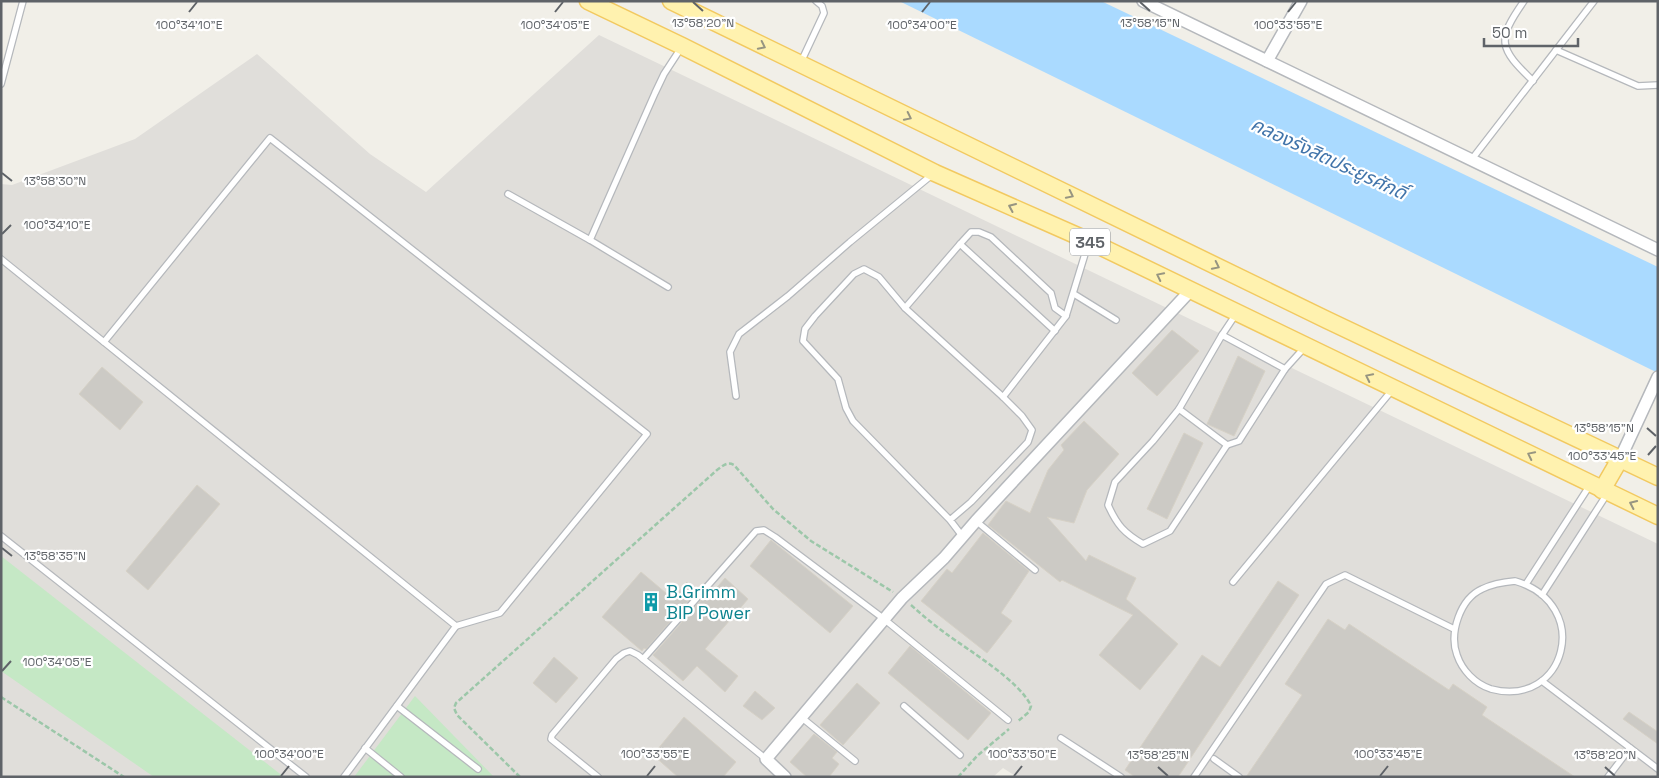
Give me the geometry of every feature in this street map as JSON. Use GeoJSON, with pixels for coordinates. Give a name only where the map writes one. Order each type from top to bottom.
{"type":"FeatureCollection","features":[{"type":"Feature","properties":{"kind":"main road","name":"345"},"geometry":{"type":"LineString","coordinates":[[588,1],[935,173],[1088,241],[1658,516]]}},
{"type":"Feature","properties":{"kind":"main road","name":"345"},"geometry":{"type":"LineString","coordinates":[[677,3],[1327,320],[1658,477]]}},
{"type":"Feature","properties":{"kind":"main road"},"geometry":{"type":"LineString","coordinates":[[1600,489],[1620,459]]}},
{"type":"Feature","properties":{"kind":"street"},"geometry":{"type":"LineString","coordinates":[[1142,1],[1658,250]]}},
{"type":"Feature","properties":{"kind":"street"},"geometry":{"type":"LineString","coordinates":[[1266,61],[1301,1]]}},
{"type":"Feature","properties":{"kind":"street"},"geometry":{"type":"LineString","coordinates":[[785,777],[766,759],[801,717],[902,598],[944,558],[1190,291]]}},
{"type":"Feature","properties":{"kind":"street"},"geometry":{"type":"LineString","coordinates":[[1620,459],[1658,377]]}},
{"type":"Feature","properties":{"kind":"lane"},"geometry":{"type":"LineString","coordinates":[[1,84],[23,1]]}},
{"type":"Feature","properties":{"kind":"lane"},"geometry":{"type":"LineString","coordinates":[[800,64],[824,13],[822,6],[816,1]]}},
{"type":"Feature","properties":{"kind":"lane"},"geometry":{"type":"LineString","coordinates":[[1524,1],[1505,31],[1505,41],[1507,51],[1512,60],[1533,81]]}},
{"type":"Feature","properties":{"kind":"lane"},"geometry":{"type":"LineString","coordinates":[[1472,159],[1594,1]]}},
{"type":"Feature","properties":{"kind":"lane"},"geometry":{"type":"LineString","coordinates":[[590,240],[664,74],[682,46]]}},
{"type":"Feature","properties":{"kind":"lane"},"geometry":{"type":"LineString","coordinates":[[1556,50],[1638,86],[1658,85]]}},
{"type":"Feature","properties":{"kind":"lane"},"geometry":{"type":"LineString","coordinates":[[104,342],[270,138],[646,434],[500,613],[456,626],[344,777]]}},
{"type":"Feature","properties":{"kind":"lane"},"geometry":{"type":"LineString","coordinates":[[736,396],[730,352],[739,334],[788,296],[850,242],[935,173]]}},
{"type":"Feature","properties":{"kind":"lane"},"geometry":{"type":"LineString","coordinates":[[508,194],[668,287]]}},
{"type":"Feature","properties":{"kind":"lane"},"geometry":{"type":"LineString","coordinates":[[905,308],[971,232],[979,232],[991,238],[1051,293],[1055,308],[1066,316]]}},
{"type":"Feature","properties":{"kind":"lane"},"geometry":{"type":"LineString","coordinates":[[1003,397],[1066,316],[1088,241]]}},
{"type":"Feature","properties":{"kind":"lane"},"geometry":{"type":"LineString","coordinates":[[960,244],[1055,332]]}},
{"type":"Feature","properties":{"kind":"lane"},"geometry":{"type":"LineString","coordinates":[[1,259],[456,626]]}},
{"type":"Feature","properties":{"kind":"lane"},"geometry":{"type":"LineString","coordinates":[[950,520],[1028,442],[1032,430],[1022,416],[1003,397],[905,308],[879,277],[864,269],[854,274],[814,316],[805,329],[803,341],[838,379],[846,408],[852,421],[950,520],[963,537]]}},
{"type":"Feature","properties":{"kind":"lane"},"geometry":{"type":"LineString","coordinates":[[1074,294],[1116,320]]}},
{"type":"Feature","properties":{"kind":"lane"},"geometry":{"type":"LineString","coordinates":[[1236,314],[1179,409],[1153,441],[1115,482],[1108,505],[1115,522],[1128,535],[1143,544],[1170,531],[1227,445],[1239,442],[1284,369],[1305,346]]}},
{"type":"Feature","properties":{"kind":"lane"},"geometry":{"type":"LineString","coordinates":[[1222,335],[1284,369]]}},
{"type":"Feature","properties":{"kind":"lane"},"geometry":{"type":"LineString","coordinates":[[1233,582],[1393,389]]}},
{"type":"Feature","properties":{"kind":"lane"},"geometry":{"type":"LineString","coordinates":[[1179,409],[1227,445]]}},
{"type":"Feature","properties":{"kind":"lane"},"geometry":{"type":"LineString","coordinates":[[1526,584],[1600,489]]}},
{"type":"Feature","properties":{"kind":"lane"},"geometry":{"type":"LineString","coordinates":[[1542,595],[1600,489]]}},
{"type":"Feature","properties":{"kind":"lane"},"geometry":{"type":"LineString","coordinates":[[976,522],[1035,570]]}},
{"type":"Feature","properties":{"kind":"lane"},"geometry":{"type":"LineString","coordinates":[[643,659],[756,531],[764,530],[884,619],[1008,720]]}},
{"type":"Feature","properties":{"kind":"lane"},"geometry":{"type":"LineString","coordinates":[[1,536],[306,777]]}},
{"type":"Feature","properties":{"kind":"lane"},"geometry":{"type":"LineString","coordinates":[[1194,777],[1326,584],[1345,574],[1454,629]]}},
{"type":"Feature","properties":{"kind":"lane"},"geometry":{"type":"LineString","coordinates":[[1515,581],[1526,584],[1542,595],[1554,608],[1560,619],[1563,643],[1555,666],[1542,681],[1523,690],[1502,692],[1487,688],[1463,668],[1456,654],[1454,629],[1462,607],[1480,590],[1503,582],[1515,581]]}},
{"type":"Feature","properties":{"kind":"lane"},"geometry":{"type":"LineString","coordinates":[[598,777],[553,742],[551,739],[552,735],[616,659],[630,651],[643,659],[766,759]]}},
{"type":"Feature","properties":{"kind":"lane"},"geometry":{"type":"LineString","coordinates":[[1542,681],[1658,769]]}},
{"type":"Feature","properties":{"kind":"lane"},"geometry":{"type":"LineString","coordinates":[[397,706],[478,769]]}},
{"type":"Feature","properties":{"kind":"lane"},"geometry":{"type":"LineString","coordinates":[[904,706],[960,755]]}},
{"type":"Feature","properties":{"kind":"lane"},"geometry":{"type":"LineString","coordinates":[[801,717],[855,761]]}},
{"type":"Feature","properties":{"kind":"lane"},"geometry":{"type":"LineString","coordinates":[[1061,738],[1122,777]]}},
{"type":"Feature","properties":{"kind":"lane"},"geometry":{"type":"LineString","coordinates":[[365,748],[401,777]]}},
{"type":"Feature","properties":{"kind":"lane"},"geometry":{"type":"LineString","coordinates":[[1608,777],[1630,748]]}},
{"type":"Feature","properties":{"kind":"lane"},"geometry":{"type":"LineString","coordinates":[[1214,759],[1239,777]]}},
{"type":"Feature","properties":{"kind":"path"},"geometry":{"type":"LineString","coordinates":[[520,777],[457,715],[454,708],[456,703],[726,464],[730,463],[773,509],[810,541],[902,598],[943,632],[1006,677],[1028,700],[1031,706],[1029,712],[977,756],[958,777]]}},
{"type":"Feature","properties":{"kind":"path"},"geometry":{"type":"LineString","coordinates":[[1,697],[124,777]]}},
{"type":"Feature","properties":{"kind":"shaded area"},"geometry":{"type":"Polygon","coordinates":[[[599,35],[1658,544],[1658,777],[1017,777],[1003,768],[993,777],[1,777],[1,184],[12,185],[135,139],[257,54],[370,154],[426,192],[599,35]]]}},
{"type":"Feature","properties":{"kind":"green space"},"geometry":{"type":"Polygon","coordinates":[[[1,556],[284,777],[154,777],[1,671],[1,556]]]}},
{"type":"Feature","properties":{"kind":"green space"},"geometry":{"type":"Polygon","coordinates":[[[415,696],[494,777],[354,777],[415,696]]]}},
{"type":"Feature","properties":{"kind":"water","name":"คลองรังสิตประยูรศักดิ์"},"geometry":{"type":"Polygon","coordinates":[[[899,1],[1101,1],[1658,267],[1658,373],[899,1]]]}},
{"type":"Feature","properties":{"kind":"building"},"geometry":{"type":"Polygon","coordinates":[[[1172,330],[1199,351],[1157,396],[1132,373],[1172,330]]]}},
{"type":"Feature","properties":{"kind":"building"},"geometry":{"type":"Polygon","coordinates":[[[1238,356],[1265,371],[1234,436],[1207,424],[1238,356]]]}},
{"type":"Feature","properties":{"kind":"building"},"geometry":{"type":"Polygon","coordinates":[[[102,367],[143,402],[120,430],[79,394],[102,367]]]}},
{"type":"Feature","properties":{"kind":"building"},"geometry":{"type":"Polygon","coordinates":[[[1084,421],[1119,454],[1087,490],[1074,523],[1047,517],[1086,561],[1089,555],[1136,578],[1126,599],[1178,644],[1140,690],[1099,655],[1133,615],[1062,580],[1060,582],[988,525],[1006,501],[1030,513],[1048,470],[1064,450],[1061,445],[1084,421]]]}},
{"type":"Feature","properties":{"kind":"building"},"geometry":{"type":"Polygon","coordinates":[[[1184,433],[1203,443],[1167,519],[1147,509],[1184,433]]]}},
{"type":"Feature","properties":{"kind":"building"},"geometry":{"type":"Polygon","coordinates":[[[197,485],[220,504],[148,590],[126,571],[197,485]]]}},
{"type":"Feature","properties":{"kind":"building"},"geometry":{"type":"Polygon","coordinates":[[[983,533],[1029,571],[1001,613],[1012,621],[987,653],[921,601],[947,569],[952,573],[983,533]]]}},
{"type":"Feature","properties":{"kind":"building"},"geometry":{"type":"Polygon","coordinates":[[[771,540],[853,606],[830,633],[750,566],[771,540]]]}},
{"type":"Feature","properties":{"kind":"building","name":"B.Grimm BIP Power"},"geometry":{"type":"Polygon","coordinates":[[[641,572],[673,599],[687,582],[697,591],[646,649],[644,648],[642,651],[602,617],[641,572]]]}},
{"type":"Feature","properties":{"kind":"building"},"geometry":{"type":"Polygon","coordinates":[[[725,578],[748,599],[705,649],[738,676],[725,692],[697,666],[683,681],[653,655],[704,597],[707,599],[725,578]]]}},
{"type":"Feature","properties":{"kind":"building"},"geometry":{"type":"Polygon","coordinates":[[[1278,581],[1299,595],[1178,777],[1135,777],[1125,770],[1202,655],[1220,667],[1278,581]]]}},
{"type":"Feature","properties":{"kind":"building"},"geometry":{"type":"Polygon","coordinates":[[[1328,619],[1345,630],[1349,624],[1449,690],[1453,684],[1487,707],[1482,715],[1575,777],[1246,777],[1302,695],[1285,684],[1328,619]]]}},
{"type":"Feature","properties":{"kind":"building"},"geometry":{"type":"Polygon","coordinates":[[[910,646],[991,713],[968,740],[888,673],[910,646]]]}},
{"type":"Feature","properties":{"kind":"building"},"geometry":{"type":"Polygon","coordinates":[[[554,657],[578,678],[556,703],[533,683],[554,657]]]}},
{"type":"Feature","properties":{"kind":"building"},"geometry":{"type":"Polygon","coordinates":[[[857,683],[880,703],[843,745],[820,725],[857,683]]]}},
{"type":"Feature","properties":{"kind":"building"},"geometry":{"type":"Polygon","coordinates":[[[755,691],[775,708],[762,720],[743,706],[755,691]]]}},
{"type":"Feature","properties":{"kind":"building"},"geometry":{"type":"Polygon","coordinates":[[[1629,712],[1658,732],[1658,744],[1623,719],[1629,712]]]}},
{"type":"Feature","properties":{"kind":"building"},"geometry":{"type":"Polygon","coordinates":[[[684,717],[736,762],[723,777],[678,777],[653,755],[684,717]]]}},
{"type":"Feature","properties":{"kind":"building"},"geometry":{"type":"Polygon","coordinates":[[[814,734],[837,752],[832,758],[839,764],[829,777],[807,777],[790,762],[814,734]]]}},
{"type":"Feature","properties":{"kind":"place","name":"B.Grimm BIP Power"},"geometry":{"type":"Point","coordinates":[651,602]}}]}
